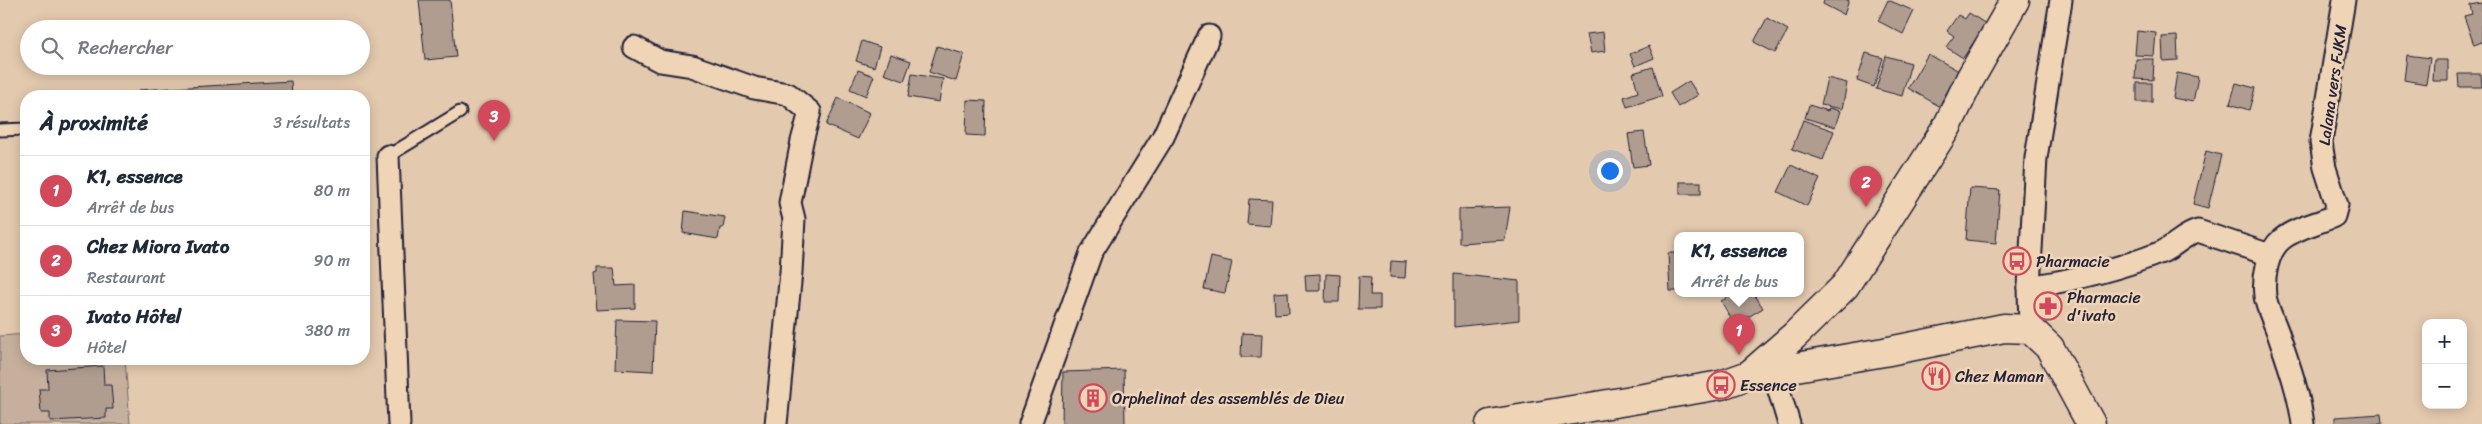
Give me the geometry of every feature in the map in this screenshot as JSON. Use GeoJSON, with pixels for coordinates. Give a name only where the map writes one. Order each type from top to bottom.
{"type":"FeatureCollection","features":[{"type":"Feature","properties":{"kind":"street"},"geometry":{"type":"LineString","coordinates":[[1761,373],[1794,336],[1845,286],[1947,128],[1970,79],[2015,0]]}},
{"type":"Feature","properties":{"kind":"street"},"geometry":{"type":"LineString","coordinates":[[2030,329],[2029,287],[2036,158],[2061,0]]}},
{"type":"Feature","properties":{"kind":"street","name":"Lalana vers FJKM"},"geometry":{"type":"LineString","coordinates":[[2303,424],[2300,400],[2265,296],[2265,276],[2270,255],[2280,240],[2294,231],[2334,216],[2337,205],[2325,168],[2321,142],[2344,0]]}},
{"type":"Feature","properties":{"kind":"street"},"geometry":{"type":"LineString","coordinates":[[1030,424],[1091,253],[1163,137],[1209,36]]}},
{"type":"Feature","properties":{"kind":"street"},"geometry":{"type":"LineString","coordinates":[[634,47],[660,61],[692,66],[754,88],[788,94],[810,112],[802,141],[790,203],[794,219],[791,272],[776,424]]}},
{"type":"Feature","properties":{"kind":"street"},"geometry":{"type":"LineString","coordinates":[[388,156],[399,424]]}},
{"type":"Feature","properties":{"kind":"street"},"geometry":{"type":"LineString","coordinates":[[2029,287],[2080,279],[2102,272],[2163,251],[2181,242],[2191,233],[2198,231],[2270,255]]}},
{"type":"Feature","properties":{"kind":"street"},"geometry":{"type":"LineString","coordinates":[[1490,424],[1722,385],[1761,373],[2004,328],[2030,329],[2050,348],[2086,422]]}},
{"type":"Feature","properties":{"kind":"street"},"geometry":{"type":"LineString","coordinates":[[1761,373],[1790,424]]}},
{"type":"Feature","properties":{"kind":"lane"},"geometry":{"type":"LineString","coordinates":[[388,156],[460,112]]}},
{"type":"Feature","properties":{"kind":"lane"},"geometry":{"type":"LineString","coordinates":[[0,130],[20,129]]}},
{"type":"Feature","properties":{"kind":"shaded area"},"geometry":{"type":"Polygon","coordinates":[[[20,334],[20,365],[125,365],[130,424],[0,424],[0,336],[20,334]]]}},
{"type":"Feature","properties":{"kind":"building"},"geometry":{"type":"Polygon","coordinates":[[[419,0],[450,0],[456,57],[425,60],[419,0]]]}},
{"type":"Feature","properties":{"kind":"building"},"geometry":{"type":"Polygon","coordinates":[[[1824,0],[1849,0],[1844,15],[1823,4],[1824,0]]]}},
{"type":"Feature","properties":{"kind":"building"},"geometry":{"type":"Polygon","coordinates":[[[1888,0],[1914,11],[1903,34],[1878,21],[1888,0]]]}},
{"type":"Feature","properties":{"kind":"building"},"geometry":{"type":"Polygon","coordinates":[[[2482,3],[2482,42],[2474,45],[2464,16],[2472,14],[2470,5],[2482,3]]]}},
{"type":"Feature","properties":{"kind":"building"},"geometry":{"type":"Polygon","coordinates":[[[1969,13],[1986,24],[1963,58],[1946,47],[1954,36],[1947,31],[1958,15],[1965,19],[1969,13]]]}},
{"type":"Feature","properties":{"kind":"building"},"geometry":{"type":"Polygon","coordinates":[[[1767,18],[1788,30],[1775,53],[1754,42],[1767,18]]]}},
{"type":"Feature","properties":{"kind":"building"},"geometry":{"type":"Polygon","coordinates":[[[2137,31],[2156,33],[2154,56],[2135,55],[2137,31]]]}},
{"type":"Feature","properties":{"kind":"building"},"geometry":{"type":"Polygon","coordinates":[[[1603,32],[1605,51],[1591,53],[1587,34],[1603,32]]]}},
{"type":"Feature","properties":{"kind":"building"},"geometry":{"type":"Polygon","coordinates":[[[2177,36],[2178,60],[2163,61],[2162,37],[2177,36]]]}},
{"type":"Feature","properties":{"kind":"building"},"geometry":{"type":"Polygon","coordinates":[[[862,41],[880,47],[874,67],[856,61],[862,41]]]}},
{"type":"Feature","properties":{"kind":"building"},"geometry":{"type":"Polygon","coordinates":[[[937,46],[964,54],[956,81],[929,72],[937,46]]]}},
{"type":"Feature","properties":{"kind":"building"},"geometry":{"type":"Polygon","coordinates":[[[1649,46],[1654,58],[1635,66],[1630,54],[1649,46]]]}},
{"type":"Feature","properties":{"kind":"building"},"geometry":{"type":"Polygon","coordinates":[[[1866,53],[1883,58],[1874,87],[1857,81],[1866,53]]]}},
{"type":"Feature","properties":{"kind":"building"},"geometry":{"type":"Polygon","coordinates":[[[891,54],[911,61],[904,81],[884,74],[891,54]]]}},
{"type":"Feature","properties":{"kind":"building"},"geometry":{"type":"Polygon","coordinates":[[[1928,54],[1959,71],[1939,106],[1908,88],[1928,54]]]}},
{"type":"Feature","properties":{"kind":"building"},"geometry":{"type":"Polygon","coordinates":[[[2407,55],[2430,58],[2426,84],[2404,80],[2407,55]]]}},
{"type":"Feature","properties":{"kind":"building"},"geometry":{"type":"Polygon","coordinates":[[[1886,56],[1911,63],[1902,96],[1876,89],[1886,56]]]}},
{"type":"Feature","properties":{"kind":"building"},"geometry":{"type":"Polygon","coordinates":[[[2136,59],[2154,59],[2153,80],[2135,79],[2136,59]]]}},
{"type":"Feature","properties":{"kind":"building"},"geometry":{"type":"Polygon","coordinates":[[[2434,60],[2448,60],[2448,81],[2433,81],[2434,60]]]}},
{"type":"Feature","properties":{"kind":"building"},"geometry":{"type":"Polygon","coordinates":[[[1653,67],[1662,96],[1627,107],[1624,97],[1638,92],[1633,73],[1653,67]]]}},
{"type":"Feature","properties":{"kind":"building"},"geometry":{"type":"Polygon","coordinates":[[[858,70],[874,76],[866,96],[850,89],[858,70]]]}},
{"type":"Feature","properties":{"kind":"building"},"geometry":{"type":"Polygon","coordinates":[[[2177,73],[2198,77],[2193,102],[2173,98],[2177,73]]]}},
{"type":"Feature","properties":{"kind":"building"},"geometry":{"type":"Polygon","coordinates":[[[912,74],[943,79],[939,102],[908,97],[912,74]]]}},
{"type":"Feature","properties":{"kind":"building"},"geometry":{"type":"Polygon","coordinates":[[[2458,74],[2481,74],[2482,87],[2459,87],[2458,74]]]}},
{"type":"Feature","properties":{"kind":"building"},"geometry":{"type":"Polygon","coordinates":[[[1827,78],[1847,83],[1842,109],[1821,105],[1827,78]]]}},
{"type":"Feature","properties":{"kind":"building"},"geometry":{"type":"Polygon","coordinates":[[[291,81],[292,90],[139,90],[291,81]]]}},
{"type":"Feature","properties":{"kind":"building"},"geometry":{"type":"Polygon","coordinates":[[[1689,81],[1698,95],[1678,107],[1670,93],[1689,81]]]}},
{"type":"Feature","properties":{"kind":"building"},"geometry":{"type":"Polygon","coordinates":[[[2137,83],[2152,83],[2152,102],[2137,102],[2137,83]]]}},
{"type":"Feature","properties":{"kind":"building"},"geometry":{"type":"Polygon","coordinates":[[[2236,83],[2255,88],[2249,110],[2230,104],[2236,83]]]}},
{"type":"Feature","properties":{"kind":"building"},"geometry":{"type":"Polygon","coordinates":[[[838,98],[870,113],[858,139],[826,125],[838,98]]]}},
{"type":"Feature","properties":{"kind":"building"},"geometry":{"type":"Polygon","coordinates":[[[967,100],[986,101],[985,136],[966,135],[967,100]]]}},
{"type":"Feature","properties":{"kind":"building"},"geometry":{"type":"Polygon","coordinates":[[[1809,105],[1828,111],[1829,108],[1840,111],[1835,127],[1805,118],[1809,105]]]}},
{"type":"Feature","properties":{"kind":"building"},"geometry":{"type":"Polygon","coordinates":[[[1803,120],[1834,131],[1823,160],[1792,149],[1803,120]]]}},
{"type":"Feature","properties":{"kind":"building"},"geometry":{"type":"Polygon","coordinates":[[[1644,132],[1649,165],[1633,167],[1628,134],[1644,132]]]}},
{"type":"Feature","properties":{"kind":"building"},"geometry":{"type":"Polygon","coordinates":[[[2206,151],[2221,155],[2208,208],[2193,204],[2206,151]]]}},
{"type":"Feature","properties":{"kind":"building"},"geometry":{"type":"Polygon","coordinates":[[[1791,165],[1820,179],[1807,206],[1778,192],[1791,165]]]}},
{"type":"Feature","properties":{"kind":"building"},"geometry":{"type":"Polygon","coordinates":[[[1680,182],[1701,182],[1701,194],[1680,194],[1680,182]]]}},
{"type":"Feature","properties":{"kind":"building"},"geometry":{"type":"Polygon","coordinates":[[[1970,188],[2000,190],[1996,243],[1966,240],[1970,188]]]}},
{"type":"Feature","properties":{"kind":"building"},"geometry":{"type":"Polygon","coordinates":[[[1249,199],[1272,200],[1270,226],[1247,224],[1249,199]]]}},
{"type":"Feature","properties":{"kind":"building"},"geometry":{"type":"Polygon","coordinates":[[[1510,207],[1505,240],[1459,243],[1459,209],[1510,207]]]}},
{"type":"Feature","properties":{"kind":"building"},"geometry":{"type":"Polygon","coordinates":[[[685,211],[725,217],[718,239],[683,233],[685,211]]]}},
{"type":"Feature","properties":{"kind":"building"},"geometry":{"type":"Polygon","coordinates":[[[1668,253],[1674,253],[1674,291],[1670,291],[1668,253]]]}},
{"type":"Feature","properties":{"kind":"building"},"geometry":{"type":"Polygon","coordinates":[[[1211,257],[1232,262],[1225,293],[1204,289],[1211,257]]]}},
{"type":"Feature","properties":{"kind":"building"},"geometry":{"type":"Polygon","coordinates":[[[1391,261],[1406,262],[1405,278],[1390,277],[1391,261]]]}},
{"type":"Feature","properties":{"kind":"building"},"geometry":{"type":"Polygon","coordinates":[[[597,268],[614,268],[616,286],[635,285],[635,308],[597,310],[594,274],[597,273],[597,268]]]}},
{"type":"Feature","properties":{"kind":"building"},"geometry":{"type":"Polygon","coordinates":[[[1320,274],[1320,291],[1306,291],[1305,275],[1320,274]]]}},
{"type":"Feature","properties":{"kind":"building"},"geometry":{"type":"Polygon","coordinates":[[[1326,274],[1340,275],[1339,302],[1325,302],[1326,274]]]}},
{"type":"Feature","properties":{"kind":"building"},"geometry":{"type":"Polygon","coordinates":[[[1454,274],[1519,281],[1519,320],[1454,327],[1454,274]]]}},
{"type":"Feature","properties":{"kind":"building"},"geometry":{"type":"Polygon","coordinates":[[[1359,276],[1371,277],[1370,295],[1380,295],[1380,309],[1358,309],[1359,276]]]}},
{"type":"Feature","properties":{"kind":"building"},"geometry":{"type":"Polygon","coordinates":[[[1288,292],[1289,313],[1275,314],[1274,293],[1288,292]]]}},
{"type":"Feature","properties":{"kind":"building"},"geometry":{"type":"Polygon","coordinates":[[[1756,297],[1763,308],[1735,325],[1721,301],[1727,298],[1756,297]]]}},
{"type":"Feature","properties":{"kind":"building"},"geometry":{"type":"Polygon","coordinates":[[[617,320],[655,321],[653,371],[615,369],[617,320]]]}},
{"type":"Feature","properties":{"kind":"building"},"geometry":{"type":"Polygon","coordinates":[[[1242,333],[1262,334],[1261,357],[1241,357],[1242,333]]]}},
{"type":"Feature","properties":{"kind":"building"},"geometry":{"type":"Polygon","coordinates":[[[103,366],[104,385],[111,385],[113,409],[106,409],[106,418],[50,421],[50,413],[41,413],[39,389],[48,389],[47,370],[103,366]]]}},
{"type":"Feature","properties":{"kind":"building","name":"Orphelinat des assemblés de Dieu"},"geometry":{"type":"Polygon","coordinates":[[[1124,370],[1125,424],[1062,424],[1063,372],[1124,370]]]}},
{"type":"Feature","properties":{"kind":"building"},"geometry":{"type":"Polygon","coordinates":[[[2381,414],[2382,424],[2335,424],[2335,417],[2381,414]]]}},
{"type":"Feature","properties":{"kind":"place","name":"Ivato Hôtel"},"geometry":{"type":"Point","coordinates":[494,141]}},
{"type":"Feature","properties":{"kind":"place","name":"Chez Miora Ivato"},"geometry":{"type":"Point","coordinates":[1866,207]}},
{"type":"Feature","properties":{"kind":"place","name":"Pharmacie"},"geometry":{"type":"Point","coordinates":[2017,261]}},
{"type":"Feature","properties":{"kind":"place","name":"Pharmacie d'ivato"},"geometry":{"type":"Point","coordinates":[2048,306]}},
{"type":"Feature","properties":{"kind":"place","name":"K1, essence"},"geometry":{"type":"Point","coordinates":[1739,355]}},
{"type":"Feature","properties":{"kind":"place","name":"Chez Maman"},"geometry":{"type":"Point","coordinates":[1936,376]}},
{"type":"Feature","properties":{"kind":"place","name":"Essence"},"geometry":{"type":"Point","coordinates":[1721,385]}},
{"type":"Feature","properties":{"kind":"place","name":"Orphelinat des assemblés de Dieu"},"geometry":{"type":"Point","coordinates":[1093,398]}}]}
